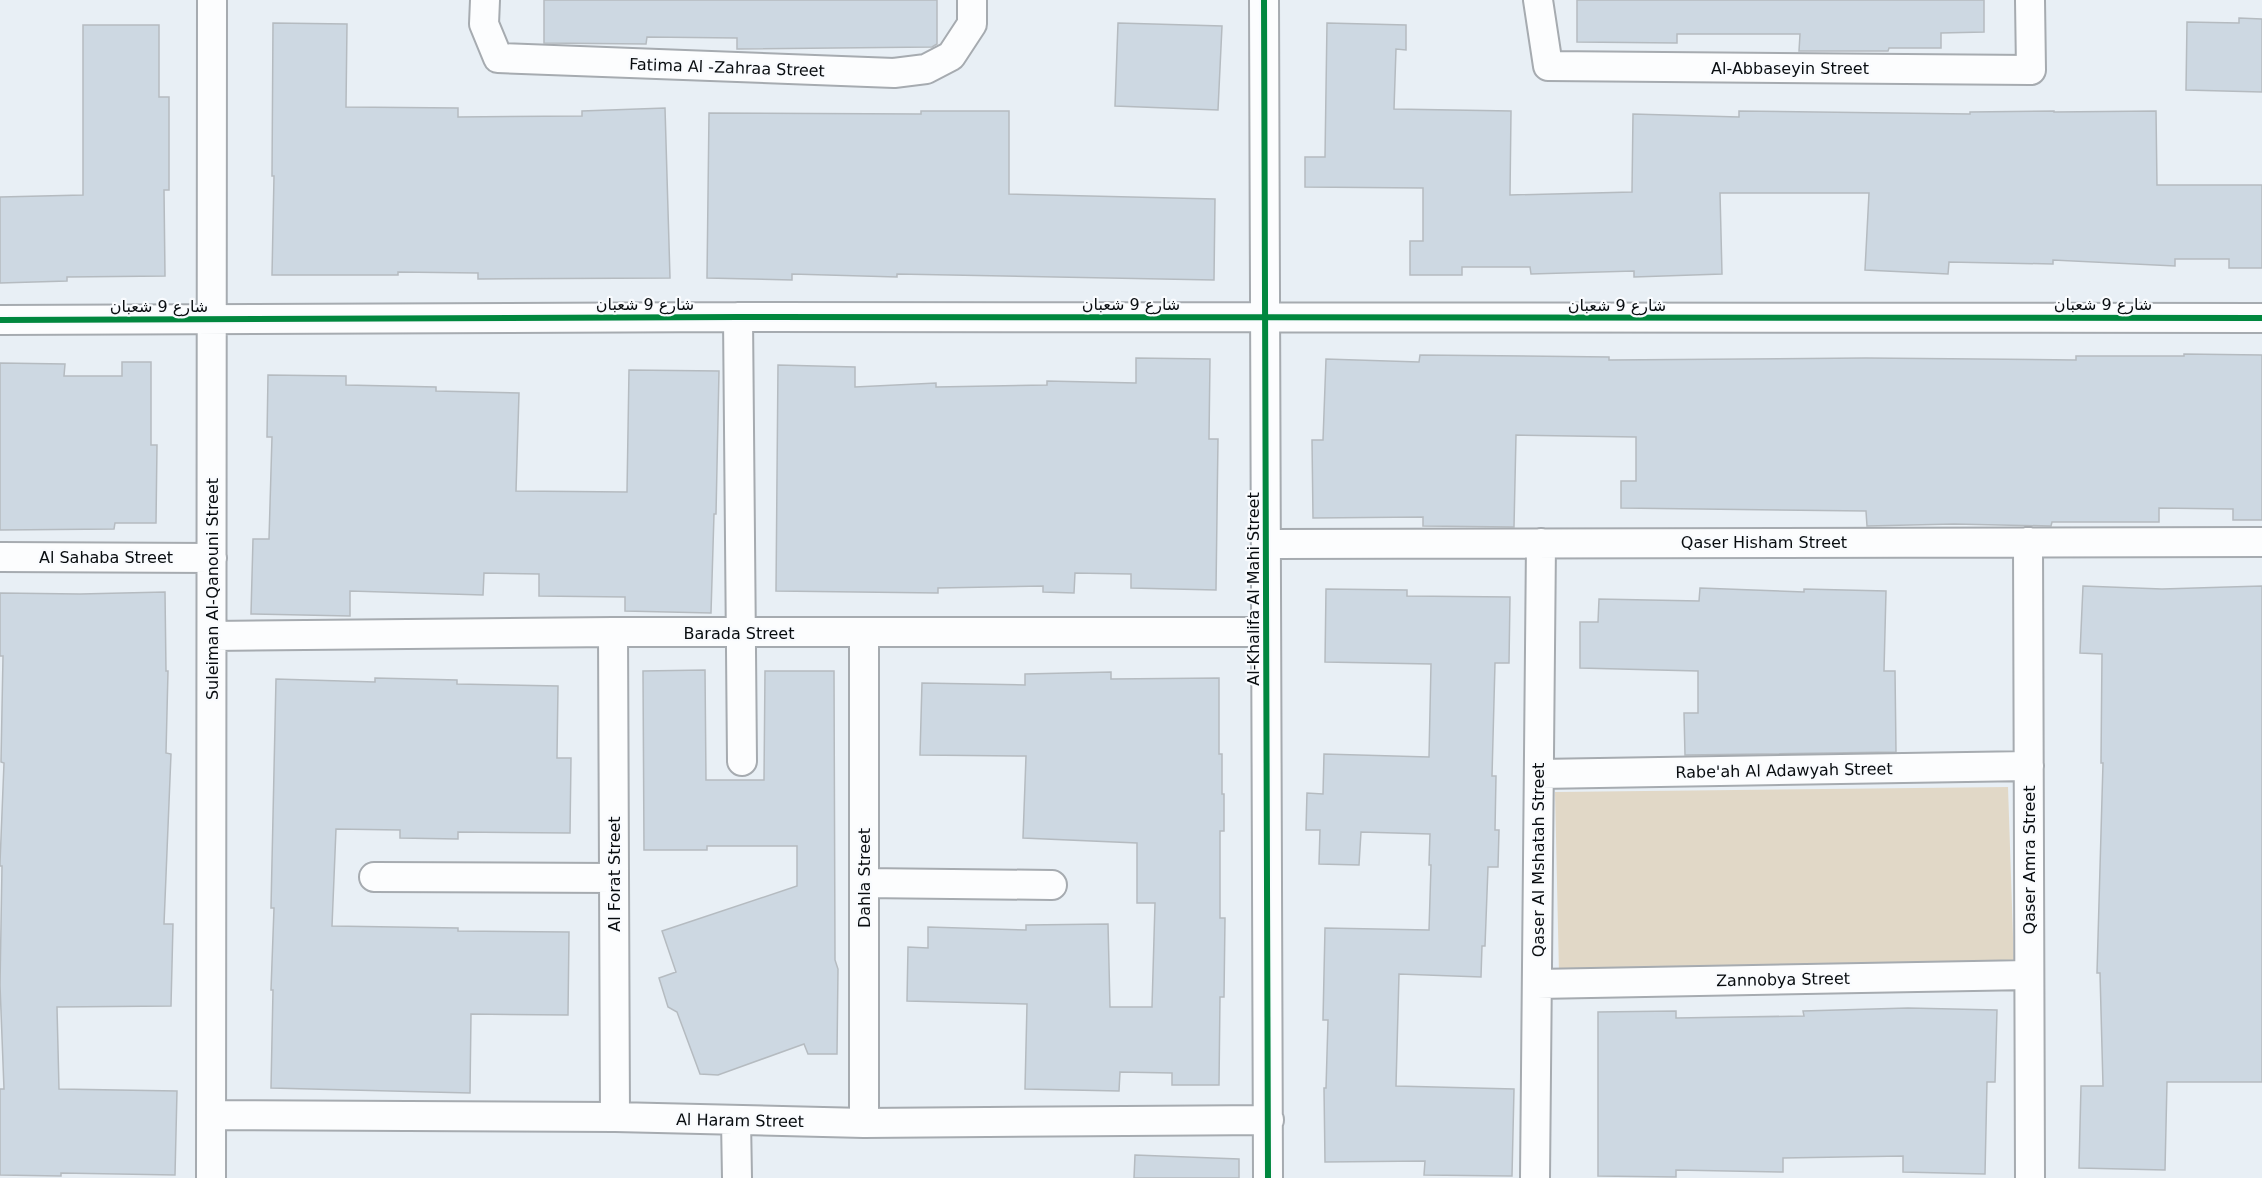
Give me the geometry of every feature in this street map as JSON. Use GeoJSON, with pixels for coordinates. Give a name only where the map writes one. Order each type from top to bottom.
{"type":"FeatureCollection","features":[{"type":"Feature","properties":{"kind":"street","name":"Suleiman Al-Qanouni Street"},"geometry":{"type":"LineString","coordinates":[[211,1178],[212,0]]}},
{"type":"Feature","properties":{"kind":"street","name":"Fatima Al -Zahraa Street"},"geometry":{"type":"LineString","coordinates":[[485,0],[484,24],[498,58],[894,73],[926,69],[951,56],[972,24],[972,0]]}},
{"type":"Feature","properties":{"kind":"street","name":"Al-Khalifa Al Mahi Street"},"geometry":{"type":"LineString","coordinates":[[1264,0],[1268,1178]]}},
{"type":"Feature","properties":{"kind":"street","name":"Al-Abbaseyin Street"},"geometry":{"type":"LineString","coordinates":[[1538,0],[1548,66],[2031,70],[2030,0]]}},
{"type":"Feature","properties":{"kind":"street","name":"شارع 9 شعبان"},"geometry":{"type":"LineString","coordinates":[[0,320],[738,317],[2262,318]]}},
{"type":"Feature","properties":{"kind":"street"},"geometry":{"type":"LineString","coordinates":[[738,317],[742,761]]}},
{"type":"Feature","properties":{"kind":"street","name":"Qaser Amra Street"},"geometry":{"type":"LineString","coordinates":[[2028,542],[2030,1178]]}},
{"type":"Feature","properties":{"kind":"street","name":"Qaser Hisham Street"},"geometry":{"type":"LineString","coordinates":[[1266,544],[2262,542]]}},
{"type":"Feature","properties":{"kind":"street","name":"Qaser Al Mshatah Street"},"geometry":{"type":"LineString","coordinates":[[1535,1178],[1541,543]]}},
{"type":"Feature","properties":{"kind":"street","name":"Al Sahaba Street"},"geometry":{"type":"LineString","coordinates":[[0,556],[212,558]]}},
{"type":"Feature","properties":{"kind":"street","name":"Barada Street"},"geometry":{"type":"LineString","coordinates":[[212,636],[613,632],[1266,632]]}},
{"type":"Feature","properties":{"kind":"street","name":"Al Forat Street"},"geometry":{"type":"LineString","coordinates":[[613,632],[615,1117]]}},
{"type":"Feature","properties":{"kind":"street","name":"Dahla Street"},"geometry":{"type":"LineString","coordinates":[[864,633],[864,1123]]}},
{"type":"Feature","properties":{"kind":"street","name":"Rabe'ah Al Adawyah Street"},"geometry":{"type":"LineString","coordinates":[[1539,774],[2029,766]]}},
{"type":"Feature","properties":{"kind":"street"},"geometry":{"type":"LineString","coordinates":[[374,877],[614,878]]}},
{"type":"Feature","properties":{"kind":"street"},"geometry":{"type":"LineString","coordinates":[[864,883],[1052,885]]}},
{"type":"Feature","properties":{"kind":"street","name":"Zannobya Street"},"geometry":{"type":"LineString","coordinates":[[1537,984],[2029,975]]}},
{"type":"Feature","properties":{"kind":"street","name":"Al Haram Street"},"geometry":{"type":"LineString","coordinates":[[211,1115],[615,1117],[864,1123],[1269,1120]]}},
{"type":"Feature","properties":{"kind":"street"},"geometry":{"type":"LineString","coordinates":[[736,1120],[737,1178]]}},
{"type":"Feature","properties":{"kind":"shaded area"},"geometry":{"type":"Polygon","coordinates":[[[2008,787],[2014,967],[1559,974],[1555,792],[2008,787]]]}},
{"type":"Feature","properties":{"kind":"building"},"geometry":{"type":"Polygon","coordinates":[[[544,0],[937,0],[937,44],[932,47],[737,49],[737,38],[647,37],[646,44],[544,43],[544,0]]]}},
{"type":"Feature","properties":{"kind":"building"},"geometry":{"type":"Polygon","coordinates":[[[1577,0],[1984,0],[1984,32],[1941,33],[1941,48],[1889,48],[1888,51],[1799,51],[1800,34],[1677,34],[1677,43],[1577,42],[1577,0]]]}},
{"type":"Feature","properties":{"kind":"building"},"geometry":{"type":"Polygon","coordinates":[[[2239,18],[2262,19],[2262,92],[2186,90],[2187,22],[2239,23],[2239,18]]]}},
{"type":"Feature","properties":{"kind":"building"},"geometry":{"type":"Polygon","coordinates":[[[273,23],[347,24],[346,107],[458,108],[458,117],[582,116],[582,111],[665,108],[670,278],[478,279],[478,273],[398,272],[398,275],[272,275],[273,23]]]}},
{"type":"Feature","properties":{"kind":"building"},"geometry":{"type":"Polygon","coordinates":[[[1118,23],[1222,26],[1218,110],[1115,106],[1118,23]]]}},
{"type":"Feature","properties":{"kind":"building"},"geometry":{"type":"Polygon","coordinates":[[[1327,23],[1406,25],[1406,50],[1396,49],[1394,109],[1511,111],[1510,195],[1632,192],[1633,114],[1739,117],[1739,111],[1970,114],[1970,112],[2156,111],[2157,185],[2262,185],[2262,268],[2229,268],[2229,259],[2175,259],[2175,266],[2053,260],[2053,264],[1949,262],[1948,274],[1865,270],[1869,193],[1720,193],[1722,274],[1634,277],[1634,271],[1531,274],[1530,267],[1462,267],[1462,275],[1410,275],[1410,241],[1423,241],[1423,188],[1305,187],[1305,157],[1325,157],[1327,23]]]}},
{"type":"Feature","properties":{"kind":"building"},"geometry":{"type":"Polygon","coordinates":[[[83,25],[159,25],[159,97],[169,97],[169,190],[164,190],[165,276],[67,277],[67,281],[0,283],[0,197],[83,195],[83,25]]]}},
{"type":"Feature","properties":{"kind":"building"},"geometry":{"type":"Polygon","coordinates":[[[921,111],[1009,111],[1009,194],[1215,199],[1214,280],[897,274],[897,277],[792,274],[792,280],[707,278],[709,113],[921,114],[921,111]]]}},
{"type":"Feature","properties":{"kind":"building"},"geometry":{"type":"Polygon","coordinates":[[[2184,354],[2262,355],[2262,520],[2233,520],[2233,509],[2159,508],[2159,522],[2052,522],[2051,526],[1954,524],[1867,526],[1866,511],[1621,508],[1621,481],[1636,481],[1636,437],[1516,435],[1514,527],[1423,526],[1423,517],[1313,518],[1312,440],[1323,440],[1326,359],[1419,362],[1420,355],[1609,357],[1609,360],[1866,358],[2076,360],[2076,356],[2184,356],[2184,354]]]}},
{"type":"Feature","properties":{"kind":"building"},"geometry":{"type":"Polygon","coordinates":[[[1136,358],[1210,359],[1209,439],[1218,439],[1216,590],[1131,588],[1131,574],[1075,573],[1074,593],[1043,592],[1043,586],[938,588],[938,593],[776,591],[778,365],[855,367],[855,387],[936,383],[936,387],[1047,385],[1047,381],[1136,383],[1136,358]]]}},
{"type":"Feature","properties":{"kind":"building"},"geometry":{"type":"Polygon","coordinates":[[[122,362],[151,362],[151,445],[157,445],[156,523],[115,523],[114,529],[0,530],[0,363],[65,364],[64,376],[122,376],[122,362]]]}},
{"type":"Feature","properties":{"kind":"building"},"geometry":{"type":"Polygon","coordinates":[[[629,370],[719,371],[711,613],[625,611],[625,597],[539,596],[539,574],[484,573],[483,595],[350,591],[350,616],[251,614],[253,539],[269,539],[272,437],[267,437],[268,375],[346,376],[346,385],[436,387],[436,391],[519,393],[516,491],[627,492],[629,370]]]}},
{"type":"Feature","properties":{"kind":"building"},"geometry":{"type":"Polygon","coordinates":[[[2083,586],[2162,589],[2262,586],[2262,1082],[2167,1082],[2165,1170],[2079,1168],[2081,1086],[2103,1086],[2100,973],[2097,973],[2103,763],[2101,763],[2102,654],[2080,653],[2083,586]]]}},
{"type":"Feature","properties":{"kind":"building"},"geometry":{"type":"Polygon","coordinates":[[[1700,588],[1804,592],[1804,589],[1886,591],[1884,671],[1895,671],[1896,752],[1685,755],[1684,713],[1698,713],[1698,671],[1580,668],[1580,622],[1598,622],[1599,599],[1699,601],[1700,588]]]}},
{"type":"Feature","properties":{"kind":"building"},"geometry":{"type":"Polygon","coordinates":[[[1326,589],[1407,590],[1407,596],[1510,597],[1509,663],[1495,663],[1492,776],[1496,776],[1495,830],[1499,830],[1498,867],[1488,867],[1485,946],[1482,946],[1481,977],[1399,974],[1396,1086],[1514,1089],[1512,1176],[1424,1175],[1425,1161],[1325,1162],[1324,1088],[1326,1088],[1328,1020],[1323,1020],[1325,928],[1429,930],[1431,865],[1429,865],[1430,834],[1361,832],[1359,865],[1319,864],[1320,830],[1306,830],[1307,793],[1323,794],[1324,754],[1429,757],[1431,664],[1325,662],[1326,589]]]}},
{"type":"Feature","properties":{"kind":"building"},"geometry":{"type":"Polygon","coordinates":[[[165,592],[166,671],[168,671],[166,753],[171,754],[164,924],[173,924],[171,1006],[57,1007],[59,1089],[177,1091],[175,1175],[61,1173],[61,1176],[0,1175],[0,1089],[4,1089],[0,985],[2,866],[0,863],[4,763],[1,762],[3,656],[0,656],[0,593],[165,592]]]}},
{"type":"Feature","properties":{"kind":"building"},"geometry":{"type":"Polygon","coordinates":[[[705,670],[706,780],[764,780],[765,671],[834,671],[837,1054],[808,1054],[804,1044],[718,1075],[700,1074],[677,1012],[668,1007],[659,978],[676,972],[662,931],[797,886],[797,846],[707,846],[707,850],[644,850],[643,671],[705,670]]]}},
{"type":"Feature","properties":{"kind":"building"},"geometry":{"type":"Polygon","coordinates":[[[1111,672],[1111,679],[1219,678],[1219,754],[1222,754],[1222,794],[1224,794],[1224,831],[1220,831],[1220,918],[1225,918],[1224,997],[1220,997],[1219,1085],[1172,1085],[1172,1073],[1120,1072],[1119,1091],[1025,1089],[1027,1004],[907,1001],[908,947],[928,948],[928,927],[1026,930],[1026,925],[1108,924],[1110,1007],[1152,1007],[1155,903],[1137,903],[1137,843],[1023,838],[1026,756],[920,755],[922,683],[1025,685],[1025,674],[1111,672]]]}},
{"type":"Feature","properties":{"kind":"building"},"geometry":{"type":"Polygon","coordinates":[[[375,678],[457,680],[457,684],[558,686],[557,758],[571,758],[570,833],[458,832],[458,839],[400,838],[400,830],[336,829],[332,926],[458,928],[458,931],[569,932],[568,1015],[471,1014],[470,1093],[271,1088],[274,908],[271,908],[276,679],[375,682],[375,678]]]}},
{"type":"Feature","properties":{"kind":"building"},"geometry":{"type":"Polygon","coordinates":[[[1908,1008],[1997,1010],[1995,1082],[1987,1082],[1985,1174],[1903,1172],[1903,1156],[1783,1158],[1783,1172],[1676,1170],[1676,1177],[1598,1176],[1598,1012],[1676,1011],[1676,1018],[1804,1016],[1803,1011],[1908,1008]]]}},
{"type":"Feature","properties":{"kind":"building"},"geometry":{"type":"Polygon","coordinates":[[[1135,1155],[1239,1159],[1239,1178],[1134,1178],[1135,1155]]]}},
{"type":"Feature","properties":{"kind":"cycle path"},"geometry":{"type":"LineString","coordinates":[[1264,0],[1268,1178]]}},
{"type":"Feature","properties":{"kind":"cycle path"},"geometry":{"type":"LineString","coordinates":[[0,320],[738,317],[2262,318]]}}]}
